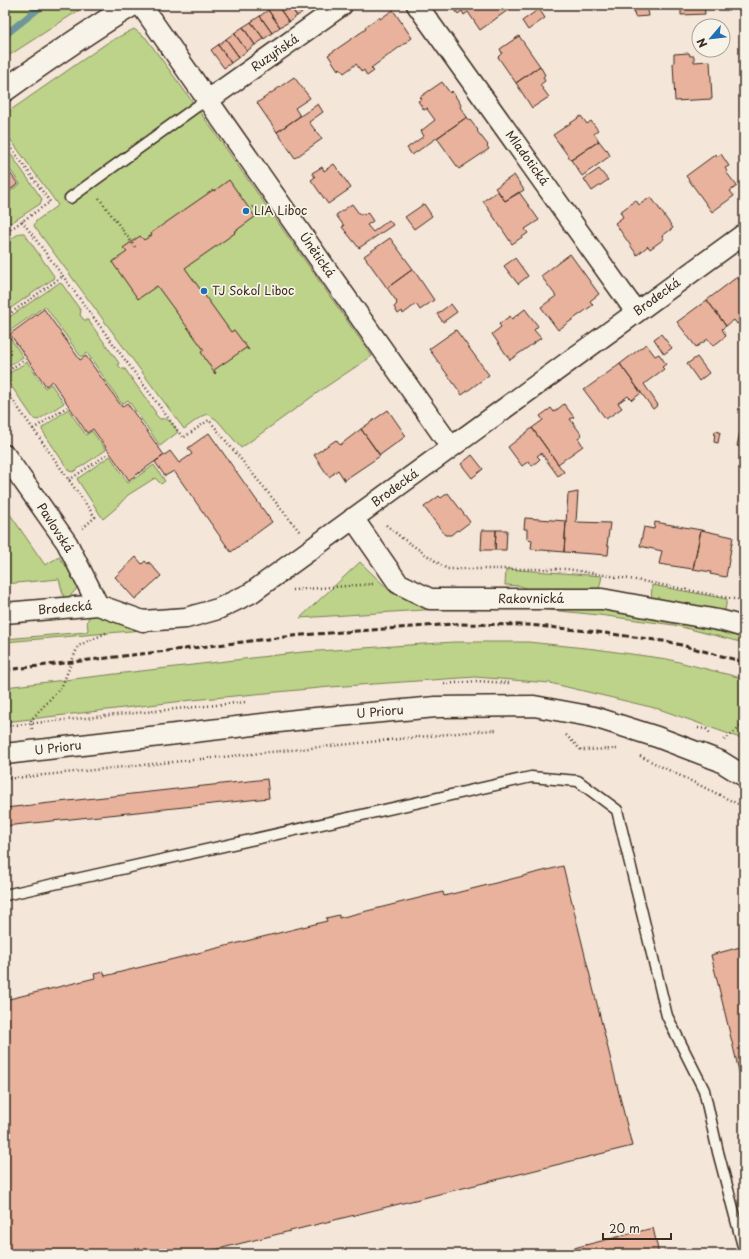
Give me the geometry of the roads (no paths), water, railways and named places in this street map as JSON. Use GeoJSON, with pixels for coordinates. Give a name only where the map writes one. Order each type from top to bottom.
{"type":"FeatureCollection","features":[{"type":"Feature","properties":{"kind":"street"},"geometry":{"type":"LineString","coordinates":[[5,90],[75,40],[132,5]]}},
{"type":"Feature","properties":{"kind":"street","name":"Únětická"},"geometry":{"type":"LineString","coordinates":[[141,5],[451,447]]}},
{"type":"Feature","properties":{"kind":"street","name":"Ruzyňská"},"geometry":{"type":"LineString","coordinates":[[208,100],[342,5]]}},
{"type":"Feature","properties":{"kind":"street","name":"Mladotická"},"geometry":{"type":"LineString","coordinates":[[417,5],[636,312]]}},
{"type":"Feature","properties":{"kind":"street","name":"Brodecká"},"geometry":{"type":"LineString","coordinates":[[5,613],[98,605],[143,620],[186,618],[218,609],[251,593],[744,234]]}},
{"type":"Feature","properties":{"kind":"street","name":"Pavlovská"},"geometry":{"type":"LineString","coordinates":[[5,455],[67,543],[98,605]]}},
{"type":"Feature","properties":{"kind":"street","name":"Rakovnická"},"geometry":{"type":"LineString","coordinates":[[353,518],[398,583],[430,599],[602,599],[723,621],[744,627]]}},
{"type":"Feature","properties":{"kind":"street","name":"U Prioru"},"geometry":{"type":"LineString","coordinates":[[5,754],[312,718],[436,707],[534,706],[594,717],[657,737],[720,761],[744,776]]}},
{"type":"Feature","properties":{"kind":"lane"},"geometry":{"type":"LineString","coordinates":[[70,198],[196,107],[208,100]]}},
{"type":"Feature","properties":{"kind":"lane"},"geometry":{"type":"LineString","coordinates":[[5,895],[531,777],[578,781],[617,810],[667,1016],[704,1090],[718,1152],[744,1250]]}},
{"type":"Feature","properties":{"kind":"waterway"},"geometry":{"type":"LineString","coordinates":[[5,35],[43,5]]}},
{"type":"Feature","properties":{"kind":"railway"},"geometry":{"type":"LineString","coordinates":[[5,670],[302,635],[454,624],[529,625],[597,632],[670,642],[744,662]]}},
{"type":"Feature","properties":{"kind":"place","name":"LIA Liboc"},"geometry":{"type":"Point","coordinates":[246,211]}},
{"type":"Feature","properties":{"kind":"place","name":"TJ Sokol Liboc"},"geometry":{"type":"Point","coordinates":[204,291]}}]}
